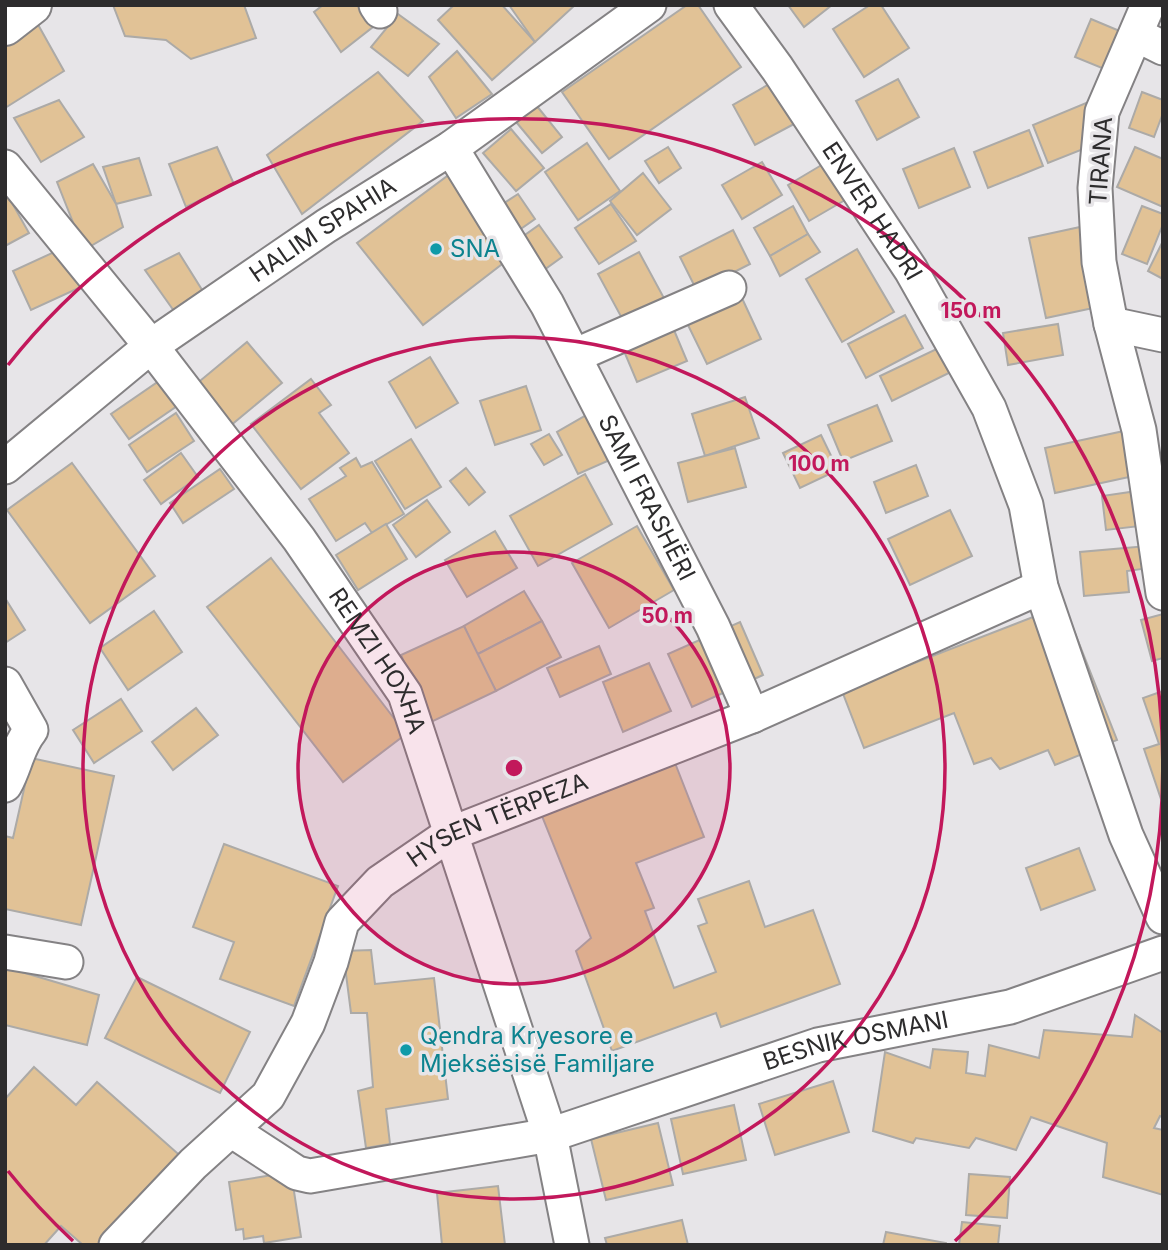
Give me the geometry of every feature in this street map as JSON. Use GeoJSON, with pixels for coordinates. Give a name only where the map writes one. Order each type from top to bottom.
{"type":"FeatureCollection","features":[{"type":"Feature","properties":{"kind":"street"},"geometry":{"type":"LineString","coordinates":[[5,26],[32,5]]}},
{"type":"Feature","properties":{"kind":"street","name":"HALIM SPAHIA"},"geometry":{"type":"LineString","coordinates":[[5,467],[151,346],[326,226],[451,149],[649,5]]}},
{"type":"Feature","properties":{"kind":"street","name":"ENVER HADRI"},"geometry":{"type":"LineString","coordinates":[[731,5],[777,68],[911,270],[989,408],[1026,505],[1041,587]]}},
{"type":"Feature","properties":{"kind":"street","name":"TIRANA"},"geometry":{"type":"LineString","coordinates":[[1149,30],[1102,112],[1095,188],[1099,262],[1111,324],[1139,430],[1163,593]]}},
{"type":"Feature","properties":{"kind":"street","name":"SAMI FRASHËRI"},"geometry":{"type":"LineString","coordinates":[[451,149],[547,304],[713,627],[752,716]]}},
{"type":"Feature","properties":{"kind":"street","name":"REMZI HOXHA"},"geometry":{"type":"LineString","coordinates":[[5,167],[151,346],[299,539],[405,694],[550,1135],[572,1245]]}},
{"type":"Feature","properties":{"kind":"street"},"geometry":{"type":"LineString","coordinates":[[574,356],[729,288]]}},
{"type":"Feature","properties":{"kind":"street"},"geometry":{"type":"LineString","coordinates":[[1111,324],[1163,335]]}},
{"type":"Feature","properties":{"kind":"street"},"geometry":{"type":"LineString","coordinates":[[1041,587],[1126,835],[1163,917]]}},
{"type":"Feature","properties":{"kind":"street","name":"HYSEN TËRPEZA"},"geometry":{"type":"LineString","coordinates":[[116,1245],[268,1096],[308,1023],[331,962],[342,922],[380,882],[450,834],[752,716],[1041,587]]}},
{"type":"Feature","properties":{"kind":"street"},"geometry":{"type":"LineString","coordinates":[[5,684],[31,730],[19,746],[15,766],[5,785]]}},
{"type":"Feature","properties":{"kind":"street"},"geometry":{"type":"LineString","coordinates":[[5,952],[66,962]]}},
{"type":"Feature","properties":{"kind":"street","name":"BESNIK OSMANI"},"geometry":{"type":"LineString","coordinates":[[231,1130],[297,1172],[310,1176],[550,1135],[818,1045],[1010,1007],[1163,953]]}},
{"type":"Feature","properties":{"kind":"building"},"geometry":{"type":"Polygon","coordinates":[[[113,5],[244,5],[256,38],[191,59],[166,40],[125,36],[113,5]]]}},
{"type":"Feature","properties":{"kind":"building"},"geometry":{"type":"Polygon","coordinates":[[[323,5],[362,5],[378,23],[341,52],[314,12],[323,5]]]}},
{"type":"Feature","properties":{"kind":"building"},"geometry":{"type":"Polygon","coordinates":[[[454,5],[502,5],[535,42],[492,80],[438,20],[454,5]]]}},
{"type":"Feature","properties":{"kind":"building"},"geometry":{"type":"Polygon","coordinates":[[[509,5],[575,5],[535,42],[509,5]]]}},
{"type":"Feature","properties":{"kind":"building"},"geometry":{"type":"Polygon","coordinates":[[[687,5],[698,5],[741,67],[609,159],[562,92],[687,5]]]}},
{"type":"Feature","properties":{"kind":"building"},"geometry":{"type":"Polygon","coordinates":[[[788,5],[832,5],[804,27],[788,5]]]}},
{"type":"Feature","properties":{"kind":"building"},"geometry":{"type":"Polygon","coordinates":[[[870,5],[881,5],[909,48],[864,77],[833,29],[870,5]]]}},
{"type":"Feature","properties":{"kind":"building"},"geometry":{"type":"Polygon","coordinates":[[[398,14],[439,44],[408,76],[371,47],[398,14]]]}},
{"type":"Feature","properties":{"kind":"building"},"geometry":{"type":"Polygon","coordinates":[[[1091,19],[1134,37],[1119,75],[1075,57],[1091,19]]]}},
{"type":"Feature","properties":{"kind":"building"},"geometry":{"type":"Polygon","coordinates":[[[36,21],[64,71],[5,108],[5,44],[36,21]]]}},
{"type":"Feature","properties":{"kind":"building"},"geometry":{"type":"Polygon","coordinates":[[[457,51],[492,94],[456,118],[429,77],[457,51]]]}},
{"type":"Feature","properties":{"kind":"building"},"geometry":{"type":"Polygon","coordinates":[[[378,72],[423,121],[302,214],[267,155],[378,72]]]}},
{"type":"Feature","properties":{"kind":"building"},"geometry":{"type":"Polygon","coordinates":[[[898,79],[919,117],[877,140],[856,101],[898,79]]]}},
{"type":"Feature","properties":{"kind":"building"},"geometry":{"type":"Polygon","coordinates":[[[771,83],[794,124],[755,145],[733,105],[771,83]]]}},
{"type":"Feature","properties":{"kind":"building"},"geometry":{"type":"Polygon","coordinates":[[[1142,92],[1163,100],[1163,113],[1154,137],[1129,128],[1142,92]]]}},
{"type":"Feature","properties":{"kind":"building"},"geometry":{"type":"Polygon","coordinates":[[[59,100],[84,137],[41,162],[14,118],[59,100]]]}},
{"type":"Feature","properties":{"kind":"building"},"geometry":{"type":"Polygon","coordinates":[[[532,100],[562,137],[542,153],[512,117],[532,100]]]}},
{"type":"Feature","properties":{"kind":"building"},"geometry":{"type":"Polygon","coordinates":[[[1086,103],[1101,142],[1048,163],[1033,125],[1086,103]]]}},
{"type":"Feature","properties":{"kind":"building"},"geometry":{"type":"Polygon","coordinates":[[[511,129],[544,168],[516,191],[483,153],[511,129]]]}},
{"type":"Feature","properties":{"kind":"building"},"geometry":{"type":"Polygon","coordinates":[[[1029,130],[1043,166],[988,188],[974,152],[1029,130]]]}},
{"type":"Feature","properties":{"kind":"building"},"geometry":{"type":"Polygon","coordinates":[[[587,143],[620,191],[578,220],[545,172],[587,143]]]}},
{"type":"Feature","properties":{"kind":"building"},"geometry":{"type":"Polygon","coordinates":[[[217,147],[234,184],[186,207],[169,164],[217,147]]]}},
{"type":"Feature","properties":{"kind":"building"},"geometry":{"type":"Polygon","coordinates":[[[668,147],[681,168],[659,183],[645,161],[668,147]]]}},
{"type":"Feature","properties":{"kind":"building"},"geometry":{"type":"Polygon","coordinates":[[[1135,147],[1163,159],[1163,207],[1117,187],[1135,147]]]}},
{"type":"Feature","properties":{"kind":"building"},"geometry":{"type":"Polygon","coordinates":[[[954,148],[970,187],[919,208],[903,169],[954,148]]]}},
{"type":"Feature","properties":{"kind":"building"},"geometry":{"type":"Polygon","coordinates":[[[139,158],[151,195],[116,204],[103,167],[139,158]]]}},
{"type":"Feature","properties":{"kind":"building"},"geometry":{"type":"Polygon","coordinates":[[[830,160],[852,196],[809,221],[788,185],[830,160]]]}},
{"type":"Feature","properties":{"kind":"building"},"geometry":{"type":"Polygon","coordinates":[[[762,162],[782,195],[742,219],[722,185],[762,162]]]}},
{"type":"Feature","properties":{"kind":"building"},"geometry":{"type":"Polygon","coordinates":[[[93,164],[116,204],[123,227],[84,250],[57,182],[93,164]]]}},
{"type":"Feature","properties":{"kind":"building","name":"SNA"},"geometry":{"type":"Polygon","coordinates":[[[454,171],[514,255],[423,325],[357,243],[454,171]]]}},
{"type":"Feature","properties":{"kind":"building"},"geometry":{"type":"Polygon","coordinates":[[[643,173],[671,209],[637,235],[610,201],[643,173]]]}},
{"type":"Feature","properties":{"kind":"building"},"geometry":{"type":"Polygon","coordinates":[[[7,194],[29,233],[5,246],[5,196],[7,194]]]}},
{"type":"Feature","properties":{"kind":"building"},"geometry":{"type":"Polygon","coordinates":[[[518,194],[535,219],[512,235],[495,209],[518,194]]]}},
{"type":"Feature","properties":{"kind":"building"},"geometry":{"type":"Polygon","coordinates":[[[611,204],[636,241],[599,264],[575,228],[611,204]]]}},
{"type":"Feature","properties":{"kind":"building"},"geometry":{"type":"Polygon","coordinates":[[[793,206],[808,234],[770,256],[754,228],[793,206]]]}},
{"type":"Feature","properties":{"kind":"building"},"geometry":{"type":"Polygon","coordinates":[[[1142,206],[1163,214],[1163,224],[1147,264],[1122,254],[1142,206]]]}},
{"type":"Feature","properties":{"kind":"building"},"geometry":{"type":"Polygon","coordinates":[[[539,225],[562,257],[537,275],[515,242],[539,225]]]}},
{"type":"Feature","properties":{"kind":"building"},"geometry":{"type":"Polygon","coordinates":[[[1080,227],[1098,307],[1046,318],[1029,238],[1080,227]]]}},
{"type":"Feature","properties":{"kind":"building"},"geometry":{"type":"Polygon","coordinates":[[[733,230],[750,264],[697,291],[680,257],[733,230]]]}},
{"type":"Feature","properties":{"kind":"building"},"geometry":{"type":"Polygon","coordinates":[[[808,234],[820,252],[780,276],[770,256],[808,234]]]}},
{"type":"Feature","properties":{"kind":"building"},"geometry":{"type":"Polygon","coordinates":[[[1163,241],[1163,279],[1148,271],[1163,241]]]}},
{"type":"Feature","properties":{"kind":"building"},"geometry":{"type":"Polygon","coordinates":[[[63,248],[81,287],[31,310],[13,271],[63,248]]]}},
{"type":"Feature","properties":{"kind":"building"},"geometry":{"type":"Polygon","coordinates":[[[857,249],[894,312],[842,342],[806,279],[857,249]]]}},
{"type":"Feature","properties":{"kind":"building"},"geometry":{"type":"Polygon","coordinates":[[[639,252],[665,300],[624,322],[598,274],[639,252]]]}},
{"type":"Feature","properties":{"kind":"building"},"geometry":{"type":"Polygon","coordinates":[[[179,253],[204,293],[174,311],[145,270],[179,253]]]}},
{"type":"Feature","properties":{"kind":"building"},"geometry":{"type":"Polygon","coordinates":[[[741,296],[761,339],[707,364],[686,321],[741,296]]]}},
{"type":"Feature","properties":{"kind":"building"},"geometry":{"type":"Polygon","coordinates":[[[905,315],[923,348],[866,378],[848,344],[905,315]]]}},
{"type":"Feature","properties":{"kind":"building"},"geometry":{"type":"Polygon","coordinates":[[[671,323],[687,361],[637,382],[621,344],[671,323]]]}},
{"type":"Feature","properties":{"kind":"building"},"geometry":{"type":"Polygon","coordinates":[[[1058,324],[1063,355],[1008,365],[1003,333],[1058,324]]]}},
{"type":"Feature","properties":{"kind":"building"},"geometry":{"type":"Polygon","coordinates":[[[247,342],[282,383],[230,426],[195,385],[247,342]]]}},
{"type":"Feature","properties":{"kind":"building"},"geometry":{"type":"Polygon","coordinates":[[[949,343],[961,367],[892,401],[880,376],[949,343]]]}},
{"type":"Feature","properties":{"kind":"building"},"geometry":{"type":"Polygon","coordinates":[[[430,357],[458,403],[416,428],[389,382],[430,357]]]}},
{"type":"Feature","properties":{"kind":"building"},"geometry":{"type":"Polygon","coordinates":[[[162,379],[180,404],[129,439],[111,414],[162,379]]]}},
{"type":"Feature","properties":{"kind":"building"},"geometry":{"type":"Polygon","coordinates":[[[311,379],[331,405],[319,413],[349,453],[301,489],[251,424],[311,379]]]}},
{"type":"Feature","properties":{"kind":"building"},"geometry":{"type":"Polygon","coordinates":[[[526,386],[541,430],[495,445],[480,401],[526,386]]]}},
{"type":"Feature","properties":{"kind":"building"},"geometry":{"type":"Polygon","coordinates":[[[745,397],[759,438],[705,456],[692,414],[745,397]]]}},
{"type":"Feature","properties":{"kind":"building"},"geometry":{"type":"Polygon","coordinates":[[[877,405],[892,441],[843,461],[828,425],[877,405]]]}},
{"type":"Feature","properties":{"kind":"building"},"geometry":{"type":"Polygon","coordinates":[[[176,413],[194,441],[147,472],[129,445],[176,413]]]}},
{"type":"Feature","properties":{"kind":"building"},"geometry":{"type":"Polygon","coordinates":[[[590,413],[612,459],[578,474],[557,432],[590,413]]]}},
{"type":"Feature","properties":{"kind":"building"},"geometry":{"type":"Polygon","coordinates":[[[1133,429],[1143,474],[1055,493],[1045,448],[1133,429]]]}},
{"type":"Feature","properties":{"kind":"building"},"geometry":{"type":"Polygon","coordinates":[[[549,434],[562,455],[544,465],[531,444],[549,434]]]}},
{"type":"Feature","properties":{"kind":"building"},"geometry":{"type":"Polygon","coordinates":[[[821,435],[838,470],[800,488],[783,453],[821,435]]]}},
{"type":"Feature","properties":{"kind":"building"},"geometry":{"type":"Polygon","coordinates":[[[411,439],[441,487],[405,509],[375,461],[411,439]]]}},
{"type":"Feature","properties":{"kind":"building"},"geometry":{"type":"Polygon","coordinates":[[[735,448],[746,487],[688,502],[678,463],[735,448]]]}},
{"type":"Feature","properties":{"kind":"building"},"geometry":{"type":"Polygon","coordinates":[[[181,453],[198,477],[161,504],[144,480],[181,453]]]}},
{"type":"Feature","properties":{"kind":"building"},"geometry":{"type":"Polygon","coordinates":[[[356,458],[361,467],[372,462],[404,514],[372,533],[365,523],[336,541],[309,499],[346,476],[340,468],[356,458]]]}},
{"type":"Feature","properties":{"kind":"building"},"geometry":{"type":"Polygon","coordinates":[[[72,463],[155,576],[90,623],[7,510],[72,463]]]}},
{"type":"Feature","properties":{"kind":"building"},"geometry":{"type":"Polygon","coordinates":[[[916,465],[928,496],[886,513],[874,482],[916,465]]]}},
{"type":"Feature","properties":{"kind":"building"},"geometry":{"type":"Polygon","coordinates":[[[466,468],[485,492],[469,505],[450,481],[466,468]]]}},
{"type":"Feature","properties":{"kind":"building"},"geometry":{"type":"Polygon","coordinates":[[[220,469],[234,489],[183,523],[170,503],[220,469]]]}},
{"type":"Feature","properties":{"kind":"building"},"geometry":{"type":"Polygon","coordinates":[[[585,474],[612,524],[538,566],[510,516],[585,474]]]}},
{"type":"Feature","properties":{"kind":"building"},"geometry":{"type":"Polygon","coordinates":[[[1144,490],[1149,525],[1106,530],[1102,496],[1144,490]]]}},
{"type":"Feature","properties":{"kind":"building"},"geometry":{"type":"Polygon","coordinates":[[[427,500],[450,532],[416,557],[393,525],[427,500]]]}},
{"type":"Feature","properties":{"kind":"building"},"geometry":{"type":"Polygon","coordinates":[[[950,510],[972,556],[910,585],[888,539],[950,510]]]}},
{"type":"Feature","properties":{"kind":"building"},"geometry":{"type":"Polygon","coordinates":[[[386,524],[407,559],[358,590],[336,555],[386,524]]]}},
{"type":"Feature","properties":{"kind":"building"},"geometry":{"type":"Polygon","coordinates":[[[637,526],[674,590],[609,628],[572,563],[637,526]]]}},
{"type":"Feature","properties":{"kind":"building"},"geometry":{"type":"Polygon","coordinates":[[[495,531],[517,568],[467,597],[445,560],[495,531]]]}},
{"type":"Feature","properties":{"kind":"building"},"geometry":{"type":"Polygon","coordinates":[[[1147,546],[1149,568],[1127,571],[1129,592],[1084,596],[1080,552],[1147,546]]]}},
{"type":"Feature","properties":{"kind":"building"},"geometry":{"type":"Polygon","coordinates":[[[271,558],[406,734],[343,782],[207,607],[271,558]]]}},
{"type":"Feature","properties":{"kind":"building"},"geometry":{"type":"Polygon","coordinates":[[[524,591],[542,621],[476,655],[464,626],[524,591]]]}},
{"type":"Feature","properties":{"kind":"building"},"geometry":{"type":"Polygon","coordinates":[[[5,598],[25,630],[5,643],[5,598]]]}},
{"type":"Feature","properties":{"kind":"building"},"geometry":{"type":"Polygon","coordinates":[[[1064,605],[1117,740],[1055,765],[1048,750],[1000,769],[991,758],[974,764],[954,713],[864,748],[842,691],[1064,605]]]}},
{"type":"Feature","properties":{"kind":"building"},"geometry":{"type":"Polygon","coordinates":[[[154,611],[182,652],[128,690],[100,648],[154,611]]]}},
{"type":"Feature","properties":{"kind":"building"},"geometry":{"type":"Polygon","coordinates":[[[1163,614],[1163,658],[1152,661],[1141,620],[1163,614]]]}},
{"type":"Feature","properties":{"kind":"building"},"geometry":{"type":"Polygon","coordinates":[[[542,621],[561,657],[496,691],[476,655],[542,621]]]}},
{"type":"Feature","properties":{"kind":"building"},"geometry":{"type":"Polygon","coordinates":[[[740,622],[763,675],[692,707],[668,654],[740,622]]]}},
{"type":"Feature","properties":{"kind":"building"},"geometry":{"type":"Polygon","coordinates":[[[464,626],[496,691],[429,723],[401,655],[464,626]]]}},
{"type":"Feature","properties":{"kind":"building"},"geometry":{"type":"Polygon","coordinates":[[[599,646],[611,674],[560,697],[547,668],[599,646]]]}},
{"type":"Feature","properties":{"kind":"building"},"geometry":{"type":"Polygon","coordinates":[[[649,663],[671,711],[623,732],[603,682],[649,663]]]}},
{"type":"Feature","properties":{"kind":"building"},"geometry":{"type":"Polygon","coordinates":[[[1163,691],[1161,799],[1144,749],[1159,744],[1143,698],[1163,691]]]}},
{"type":"Feature","properties":{"kind":"building"},"geometry":{"type":"Polygon","coordinates":[[[121,699],[142,731],[94,763],[73,730],[121,699]]]}},
{"type":"Feature","properties":{"kind":"building"},"geometry":{"type":"Polygon","coordinates":[[[196,708],[218,735],[173,770],[152,742],[196,708]]]}},
{"type":"Feature","properties":{"kind":"building"},"geometry":{"type":"Polygon","coordinates":[[[31,758],[114,776],[81,925],[5,909],[5,836],[13,838],[31,758]]]}},
{"type":"Feature","properties":{"kind":"building"},"geometry":{"type":"Polygon","coordinates":[[[675,763],[704,837],[636,863],[654,908],[645,911],[674,988],[716,972],[698,926],[707,923],[698,899],[749,881],[765,927],[813,910],[840,984],[721,1027],[716,1013],[612,1051],[576,951],[591,938],[542,816],[675,763]]]}},
{"type":"Feature","properties":{"kind":"building"},"geometry":{"type":"Polygon","coordinates":[[[224,844],[338,886],[294,1006],[220,979],[234,942],[193,927],[224,844]]]}},
{"type":"Feature","properties":{"kind":"building"},"geometry":{"type":"Polygon","coordinates":[[[1079,848],[1095,890],[1041,910],[1026,868],[1079,848]]]}},
{"type":"Feature","properties":{"kind":"building","name":"Qendra Kryesore e Mjeksësisë Familjare"},"geometry":{"type":"Polygon","coordinates":[[[371,950],[375,984],[434,978],[448,1099],[386,1109],[390,1144],[366,1148],[358,1091],[373,1087],[367,1013],[351,1013],[343,951],[371,950]]]}},
{"type":"Feature","properties":{"kind":"building"},"geometry":{"type":"Polygon","coordinates":[[[5,967],[99,995],[87,1045],[5,1025],[5,967]]]}},
{"type":"Feature","properties":{"kind":"building"},"geometry":{"type":"Polygon","coordinates":[[[137,977],[250,1032],[220,1093],[105,1038],[137,977]]]}},
{"type":"Feature","properties":{"kind":"building"},"geometry":{"type":"Polygon","coordinates":[[[1135,1015],[1163,1033],[1163,1117],[1160,1116],[1154,1128],[1163,1130],[1163,1195],[1103,1177],[1107,1143],[1031,1117],[1016,1150],[976,1138],[969,1148],[916,1138],[913,1143],[873,1131],[885,1052],[930,1068],[933,1049],[968,1052],[966,1073],[985,1076],[989,1045],[1039,1058],[1044,1030],[1132,1037],[1135,1015]]]}},
{"type":"Feature","properties":{"kind":"building"},"geometry":{"type":"Polygon","coordinates":[[[34,1067],[76,1105],[97,1082],[185,1160],[109,1245],[83,1245],[61,1226],[44,1245],[5,1245],[5,1099],[34,1067]]]}},
{"type":"Feature","properties":{"kind":"building"},"geometry":{"type":"Polygon","coordinates":[[[833,1081],[849,1132],[775,1155],[759,1104],[833,1081]]]}},
{"type":"Feature","properties":{"kind":"building"},"geometry":{"type":"Polygon","coordinates":[[[734,1105],[746,1160],[683,1174],[671,1119],[734,1105]]]}},
{"type":"Feature","properties":{"kind":"building"},"geometry":{"type":"Polygon","coordinates":[[[658,1123],[673,1185],[606,1200],[591,1139],[658,1123]]]}},
{"type":"Feature","properties":{"kind":"building"},"geometry":{"type":"Polygon","coordinates":[[[291,1172],[301,1237],[264,1243],[263,1236],[244,1239],[243,1229],[236,1230],[229,1182],[291,1172]]]}},
{"type":"Feature","properties":{"kind":"building"},"geometry":{"type":"Polygon","coordinates":[[[969,1174],[1010,1177],[1007,1218],[966,1215],[969,1174]]]}},
{"type":"Feature","properties":{"kind":"building"},"geometry":{"type":"Polygon","coordinates":[[[498,1186],[505,1245],[442,1245],[437,1193],[498,1186]]]}},
{"type":"Feature","properties":{"kind":"building"},"geometry":{"type":"Polygon","coordinates":[[[682,1220],[688,1245],[607,1245],[605,1238],[682,1220]]]}},
{"type":"Feature","properties":{"kind":"building"},"geometry":{"type":"Polygon","coordinates":[[[962,1222],[1000,1226],[998,1245],[959,1245],[962,1222]]]}},
{"type":"Feature","properties":{"kind":"building"},"geometry":{"type":"Polygon","coordinates":[[[886,1232],[946,1243],[946,1245],[883,1245],[886,1232]]]}},
{"type":"Feature","properties":{"kind":"place","name":"SNA"},"geometry":{"type":"Point","coordinates":[436,249]}},
{"type":"Feature","properties":{"kind":"place","name":"Qendra Kryesore e Mjeksësisë Familjare"},"geometry":{"type":"Point","coordinates":[406,1050]}}]}
